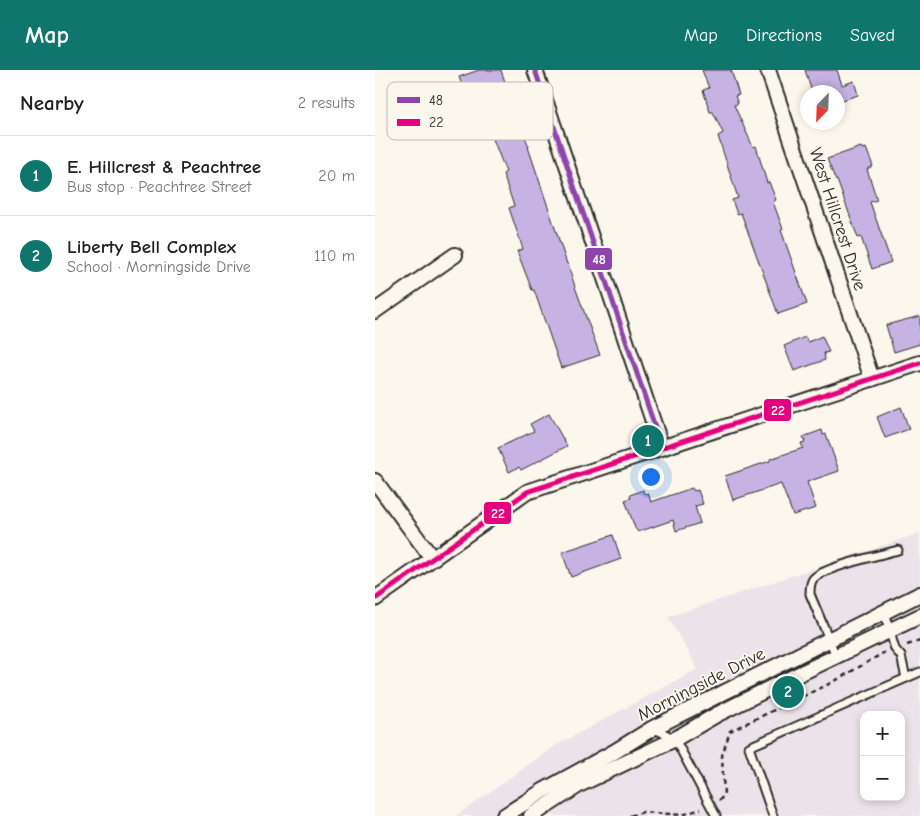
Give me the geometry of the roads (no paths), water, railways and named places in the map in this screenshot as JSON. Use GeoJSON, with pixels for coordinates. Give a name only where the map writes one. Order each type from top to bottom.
{"type":"FeatureCollection","features":[{"type":"Feature","properties":{"kind":"street"},"geometry":{"type":"LineString","coordinates":[[535,70],[539,82]]}},
{"type":"Feature","properties":{"kind":"street","name":"West Hillcrest Drive"},"geometry":{"type":"LineString","coordinates":[[769,70],[871,380]]}},
{"type":"Feature","properties":{"kind":"street"},"geometry":{"type":"LineString","coordinates":[[553,124],[662,448]]}},
{"type":"Feature","properties":{"kind":"street"},"geometry":{"type":"LineString","coordinates":[[375,311],[455,255]]}},
{"type":"Feature","properties":{"kind":"street"},"geometry":{"type":"LineString","coordinates":[[375,599],[527,492],[920,363]]}},
{"type":"Feature","properties":{"kind":"street"},"geometry":{"type":"LineString","coordinates":[[375,481],[432,558]]}},
{"type":"Feature","properties":{"kind":"street","name":"Morningside Drive"},"geometry":{"type":"LineString","coordinates":[[511,814],[653,728],[920,594]]}},
{"type":"Feature","properties":{"kind":"street","name":"Morningside Drive"},"geometry":{"type":"LineString","coordinates":[[531,816],[579,785],[675,739],[716,715],[920,616]]}},
{"type":"Feature","properties":{"kind":"lane"},"geometry":{"type":"LineString","coordinates":[[837,656],[811,594],[810,585],[813,578],[825,571],[898,550]]}},
{"type":"Feature","properties":{"kind":"lane"},"geometry":{"type":"LineString","coordinates":[[884,612],[895,649],[901,656],[906,678]]}},
{"type":"Feature","properties":{"kind":"lane"},"geometry":{"type":"LineString","coordinates":[[773,816],[749,747],[920,672]]}},
{"type":"Feature","properties":{"kind":"lane"},"geometry":{"type":"LineString","coordinates":[[653,728],[675,739],[715,816]]}},
{"type":"Feature","properties":{"kind":"place","name":"E. Hillcrest & Peachtree"},"geometry":{"type":"Point","coordinates":[648,441]}},
{"type":"Feature","properties":{"kind":"place","name":"Liberty Bell Complex"},"geometry":{"type":"Point","coordinates":[788,692]}}]}
